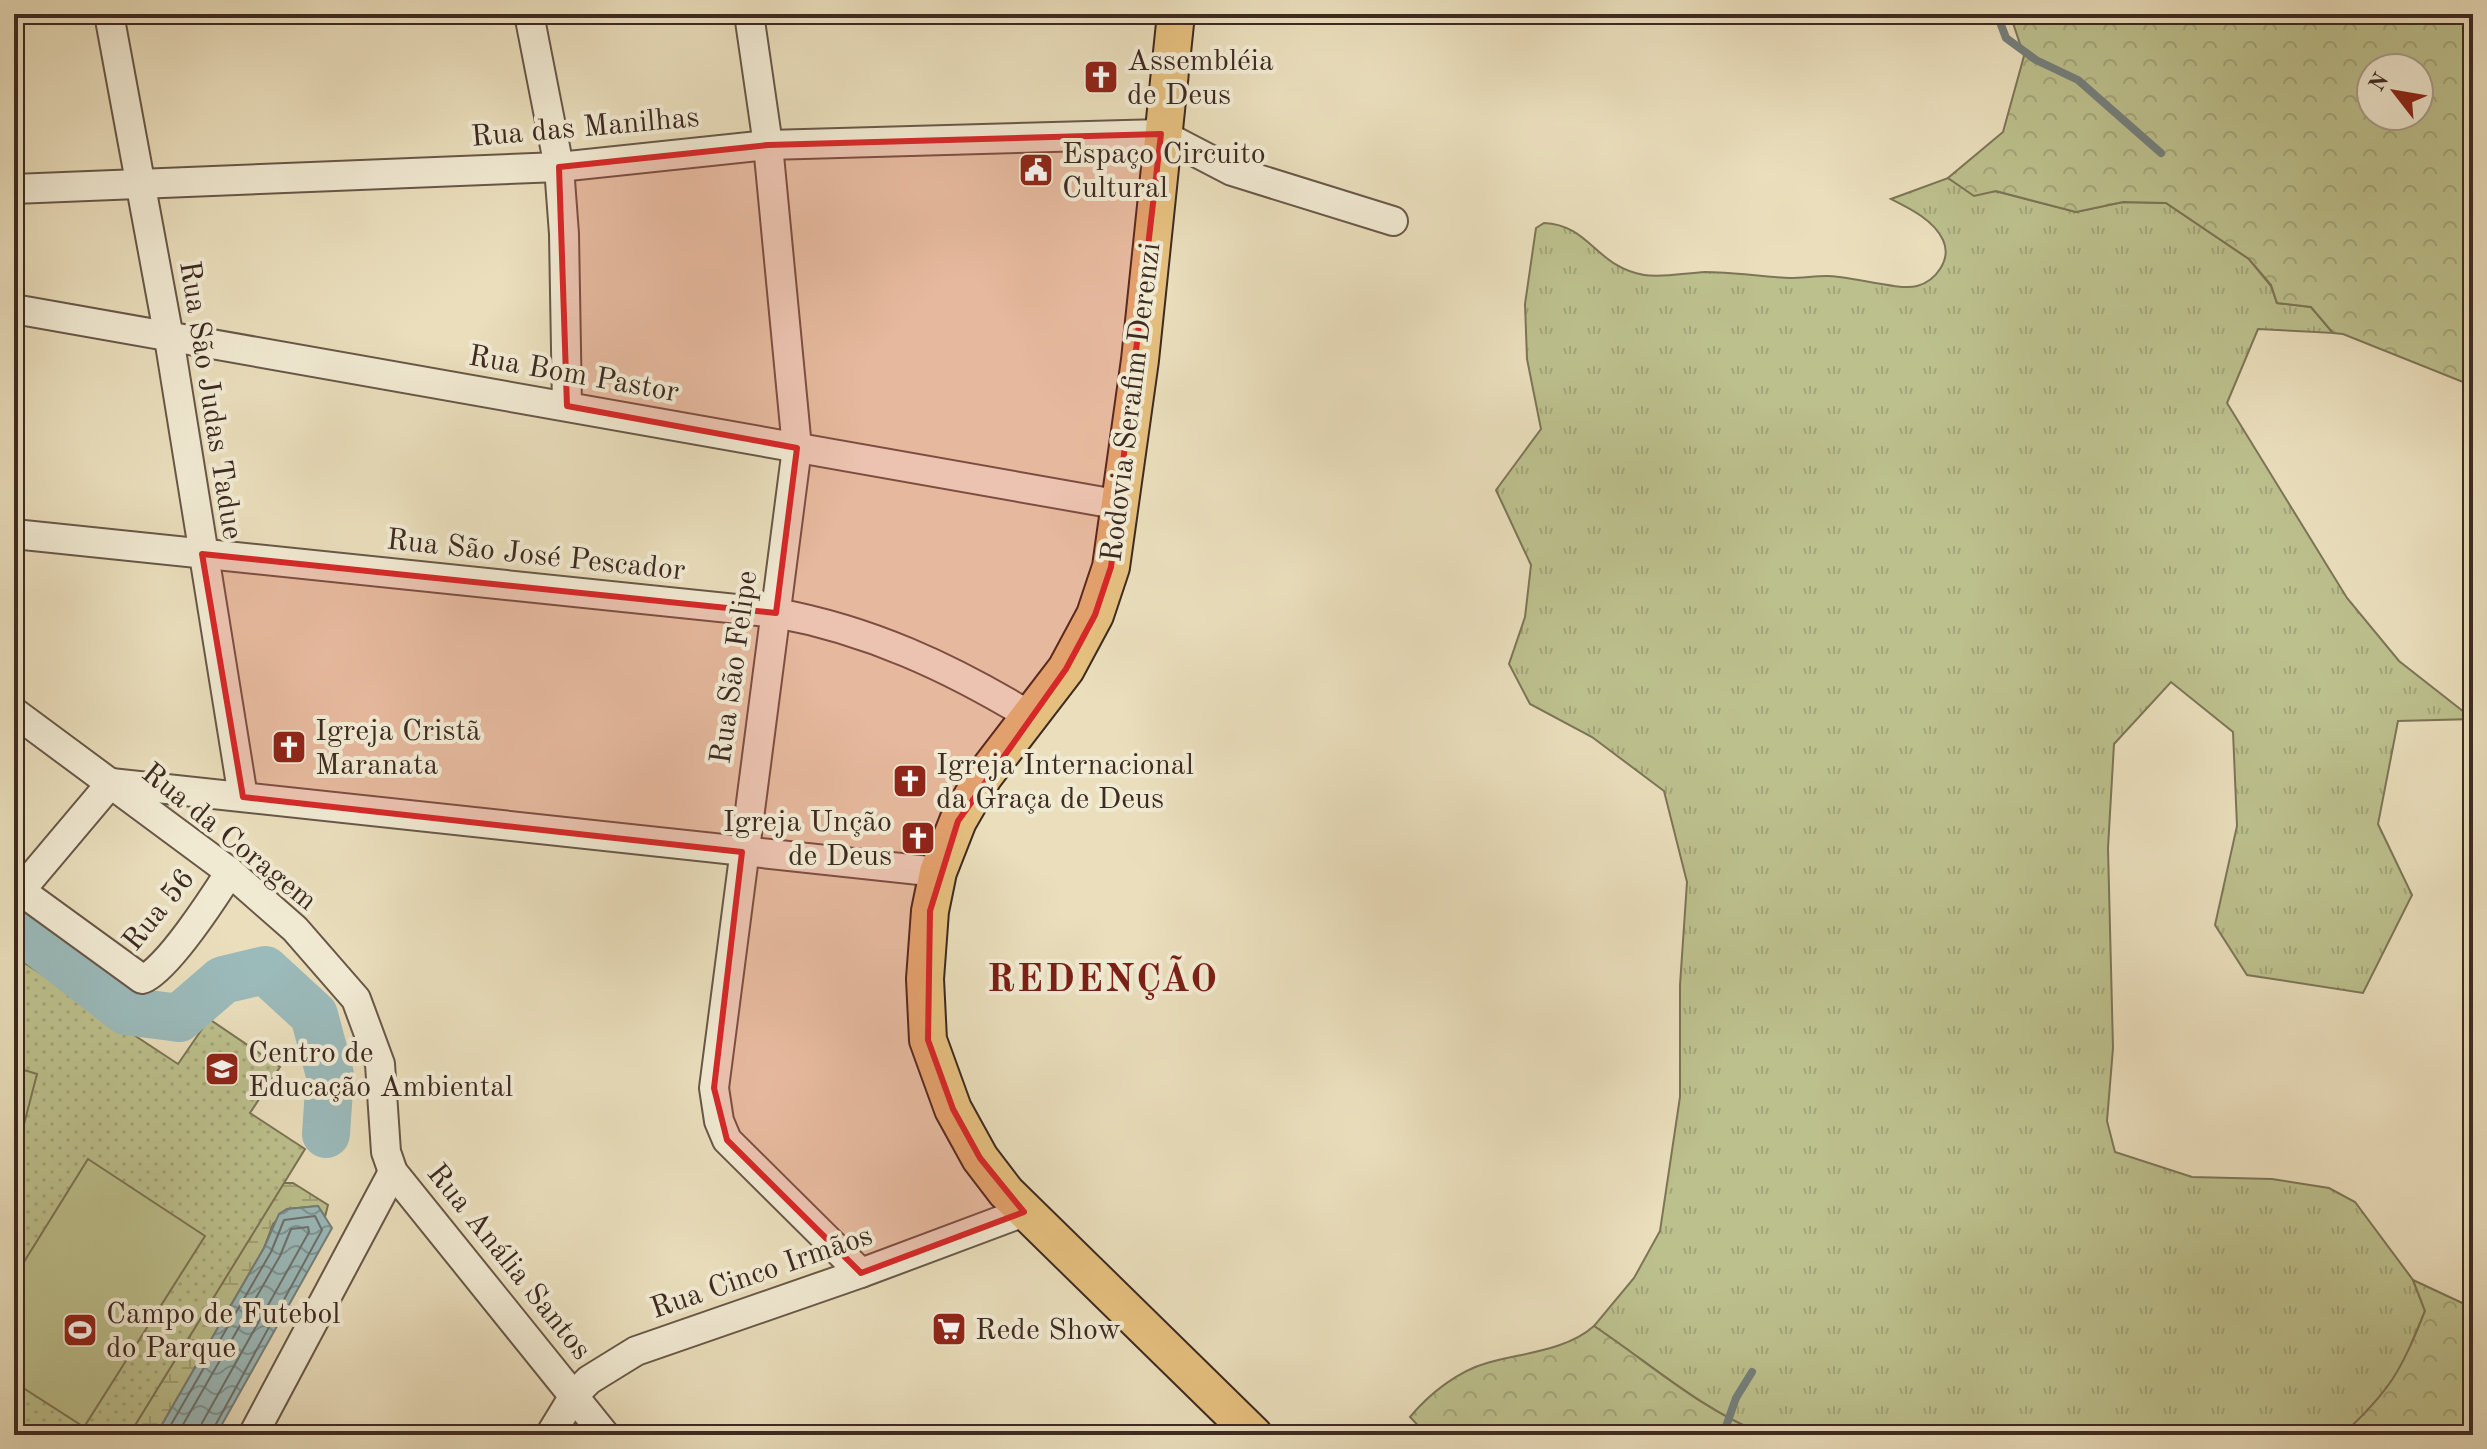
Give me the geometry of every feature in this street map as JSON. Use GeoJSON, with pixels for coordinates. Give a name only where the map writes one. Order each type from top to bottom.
{"type":"FeatureCollection","features":[{"type":"Feature","properties":{"kind":"main road","name":"Rodovia Serafim Derenzi"},"geometry":{"type":"LineString","coordinates":[[1176,14],[1121,505],[1111,567],[1095,615],[1066,669],[984,776],[958,821],[938,872],[930,911],[925,979],[928,1040],[953,1109],[980,1158],[1024,1212],[1254,1435]]}},
{"type":"Feature","properties":{"kind":"street","name":"Rua São Judas Tadue"},"geometry":{"type":"LineString","coordinates":[[109,14],[169,338],[234,796]]}},
{"type":"Feature","properties":{"kind":"street"},"geometry":{"type":"LineString","coordinates":[[529,14],[559,167],[564,234],[567,406]]}},
{"type":"Feature","properties":{"kind":"street","name":"Rua São Felipe"},"geometry":{"type":"LineString","coordinates":[[749,14],[768,145],[797,448],[742,852],[714,1088],[719,1121],[727,1140],[861,1273]]}},
{"type":"Feature","properties":{"kind":"street","name":"Rua das Manilhas"},"geometry":{"type":"LineString","coordinates":[[14,189],[559,167],[768,145],[1161,134]]}},
{"type":"Feature","properties":{"kind":"street"},"geometry":{"type":"LineString","coordinates":[[1161,134],[1232,171],[1393,221]]}},
{"type":"Feature","properties":{"kind":"street","name":"Rua Bom Pastor"},"geometry":{"type":"LineString","coordinates":[[14,309],[1121,505]]}},
{"type":"Feature","properties":{"kind":"street","name":"Rua São José Pescador"},"geometry":{"type":"LineString","coordinates":[[14,534],[776,613],[826,622],[928,659],[1030,716]]}},
{"type":"Feature","properties":{"kind":"street","name":"Rua da Coragem"},"geometry":{"type":"LineString","coordinates":[[14,712],[230,872],[295,929],[356,999],[380,1064],[386,1152],[393,1172]]}},
{"type":"Feature","properties":{"kind":"street"},"geometry":{"type":"LineString","coordinates":[[17,889],[111,783],[938,872]]}},
{"type":"Feature","properties":{"kind":"street"},"geometry":{"type":"LineString","coordinates":[[185,837],[187,822],[200,806],[234,796]]}},
{"type":"Feature","properties":{"kind":"street","name":"Rua 56"},"geometry":{"type":"LineString","coordinates":[[17,889],[142,979],[156,972],[202,915],[230,872]]}},
{"type":"Feature","properties":{"kind":"street"},"geometry":{"type":"LineString","coordinates":[[253,1435],[393,1172]]}},
{"type":"Feature","properties":{"kind":"street","name":"Rua Anália Santos"},"geometry":{"type":"LineString","coordinates":[[393,1172],[605,1435]]}},
{"type":"Feature","properties":{"kind":"street","name":"Rua Cinco Irmãos"},"geometry":{"type":"LineString","coordinates":[[550,1435],[575,1394],[609,1365],[636,1351],[861,1273],[1024,1212]]}},
{"type":"Feature","properties":{"kind":"highlighted area"},"geometry":{"type":"Polygon","coordinates":[[[1161,134],[1111,567],[1095,615],[1066,669],[958,821],[930,911],[928,1040],[953,1109],[980,1158],[1024,1212],[861,1273],[727,1140],[714,1088],[742,852],[243,797],[202,554],[776,613],[797,448],[567,406],[559,167],[768,145],[1161,134]]]}},
{"type":"Feature","properties":{"kind":"green space"},"geometry":{"type":"Polygon","coordinates":[[[2010,14],[2473,14],[2473,386],[2343,334],[2333,333],[2311,307],[2277,303],[2271,285],[2249,259],[2166,203],[2123,202],[2076,212],[1996,191],[1974,196],[1948,178],[2003,132],[2024,56],[2010,14]]]}},
{"type":"Feature","properties":{"kind":"green space"},"geometry":{"type":"Polygon","coordinates":[[[1948,178],[1974,195],[1995,191],[2076,212],[2123,202],[2166,203],[2249,259],[2271,286],[2277,303],[2311,307],[2333,333],[2258,329],[2227,403],[2347,598],[2399,661],[2473,719],[2398,721],[2378,824],[2412,895],[2363,993],[2247,975],[2215,925],[2237,826],[2233,732],[2171,682],[2114,744],[2108,848],[2113,1048],[2107,1121],[2115,1152],[2192,1177],[2272,1179],[2329,1188],[2355,1202],[2413,1280],[2425,1311],[2398,1376],[2375,1405],[2342,1435],[1765,1435],[1698,1399],[1594,1326],[1634,1278],[1660,1231],[1680,1097],[1680,985],[1687,882],[1664,791],[1592,737],[1530,704],[1509,664],[1525,617],[1531,565],[1496,490],[1541,429],[1527,359],[1525,304],[1536,228],[1544,223],[1560,225],[1583,238],[1615,264],[1644,275],[1705,272],[1790,278],[1827,276],[1909,287],[1924,283],[1936,274],[1944,262],[1945,247],[1939,233],[1927,221],[1891,199],[1948,178]]]}},
{"type":"Feature","properties":{"kind":"green space"},"geometry":{"type":"Polygon","coordinates":[[[14,956],[178,1064],[209,1019],[280,1067],[250,1113],[305,1149],[129,1435],[25,1435],[14,1428],[14,956]]]}},
{"type":"Feature","properties":{"kind":"green space"},"geometry":{"type":"Polygon","coordinates":[[[14,1067],[37,1074],[22,1132],[14,1130],[14,1067]]]}},
{"type":"Feature","properties":{"kind":"green space","name":"Campo de Futebol do Parque"},"geometry":{"type":"Polygon","coordinates":[[[88,1159],[205,1236],[84,1427],[14,1382],[14,1278],[88,1159]]]}},
{"type":"Feature","properties":{"kind":"green space"},"geometry":{"type":"Polygon","coordinates":[[[283,1183],[293,1183],[328,1205],[325,1217],[318,1206],[287,1209],[273,1224],[264,1248],[156,1435],[129,1435],[283,1183]]]}},
{"type":"Feature","properties":{"kind":"green space"},"geometry":{"type":"Polygon","coordinates":[[[2413,1280],[2473,1308],[2473,1435],[2342,1435],[2383,1392],[2409,1349],[2425,1311],[2413,1280]]]}},
{"type":"Feature","properties":{"kind":"green space"},"geometry":{"type":"Polygon","coordinates":[[[1594,1326],[1698,1399],[1765,1435],[1427,1435],[1410,1417],[1435,1392],[1465,1372],[1487,1363],[1557,1346],[1594,1326]]]}},
{"type":"Feature","properties":{"kind":"water"},"geometry":{"type":"Polygon","coordinates":[[[318,1206],[332,1228],[216,1435],[156,1435],[264,1248],[279,1214],[287,1209],[318,1206]]]}},
{"type":"Feature","properties":{"kind":"waterway"},"geometry":{"type":"LineString","coordinates":[[1997,14],[2006,38],[2036,60],[2078,80],[2161,153]]}},
{"type":"Feature","properties":{"kind":"waterway"},"geometry":{"type":"LineString","coordinates":[[14,924],[126,1011],[179,1018],[223,980],[265,970],[314,1015],[330,1075],[326,1134]]}},
{"type":"Feature","properties":{"kind":"waterway"},"geometry":{"type":"LineString","coordinates":[[1723,1435],[1736,1398],[1752,1372]]}},
{"type":"Feature","properties":{"kind":"place","name":"Assembléia de Deus"},"geometry":{"type":"Point","coordinates":[1101,77]}},
{"type":"Feature","properties":{"kind":"place","name":"Espaço Circuito Cultural"},"geometry":{"type":"Point","coordinates":[1036,170]}},
{"type":"Feature","properties":{"kind":"place","name":"Igreja Cristã Maranata"},"geometry":{"type":"Point","coordinates":[289,747]}},
{"type":"Feature","properties":{"kind":"place","name":"Igreja Internacional da Graça de Deus"},"geometry":{"type":"Point","coordinates":[910,781]}},
{"type":"Feature","properties":{"kind":"place","name":"Igreja Unção de Deus"},"geometry":{"type":"Point","coordinates":[918,838]}},
{"type":"Feature","properties":{"kind":"place","name":"Centro de Educação Ambiental"},"geometry":{"type":"Point","coordinates":[222,1069]}},
{"type":"Feature","properties":{"kind":"place","name":"Rede Show"},"geometry":{"type":"Point","coordinates":[949,1329]}},
{"type":"Feature","properties":{"kind":"place","name":"Campo de Futebol do Parque"},"geometry":{"type":"Point","coordinates":[80,1330]}},
{"type":"Feature","properties":{"kind":"district","name":"REDENÇÃO"},"geometry":{"type":"Point","coordinates":[1103,978]}}]}
